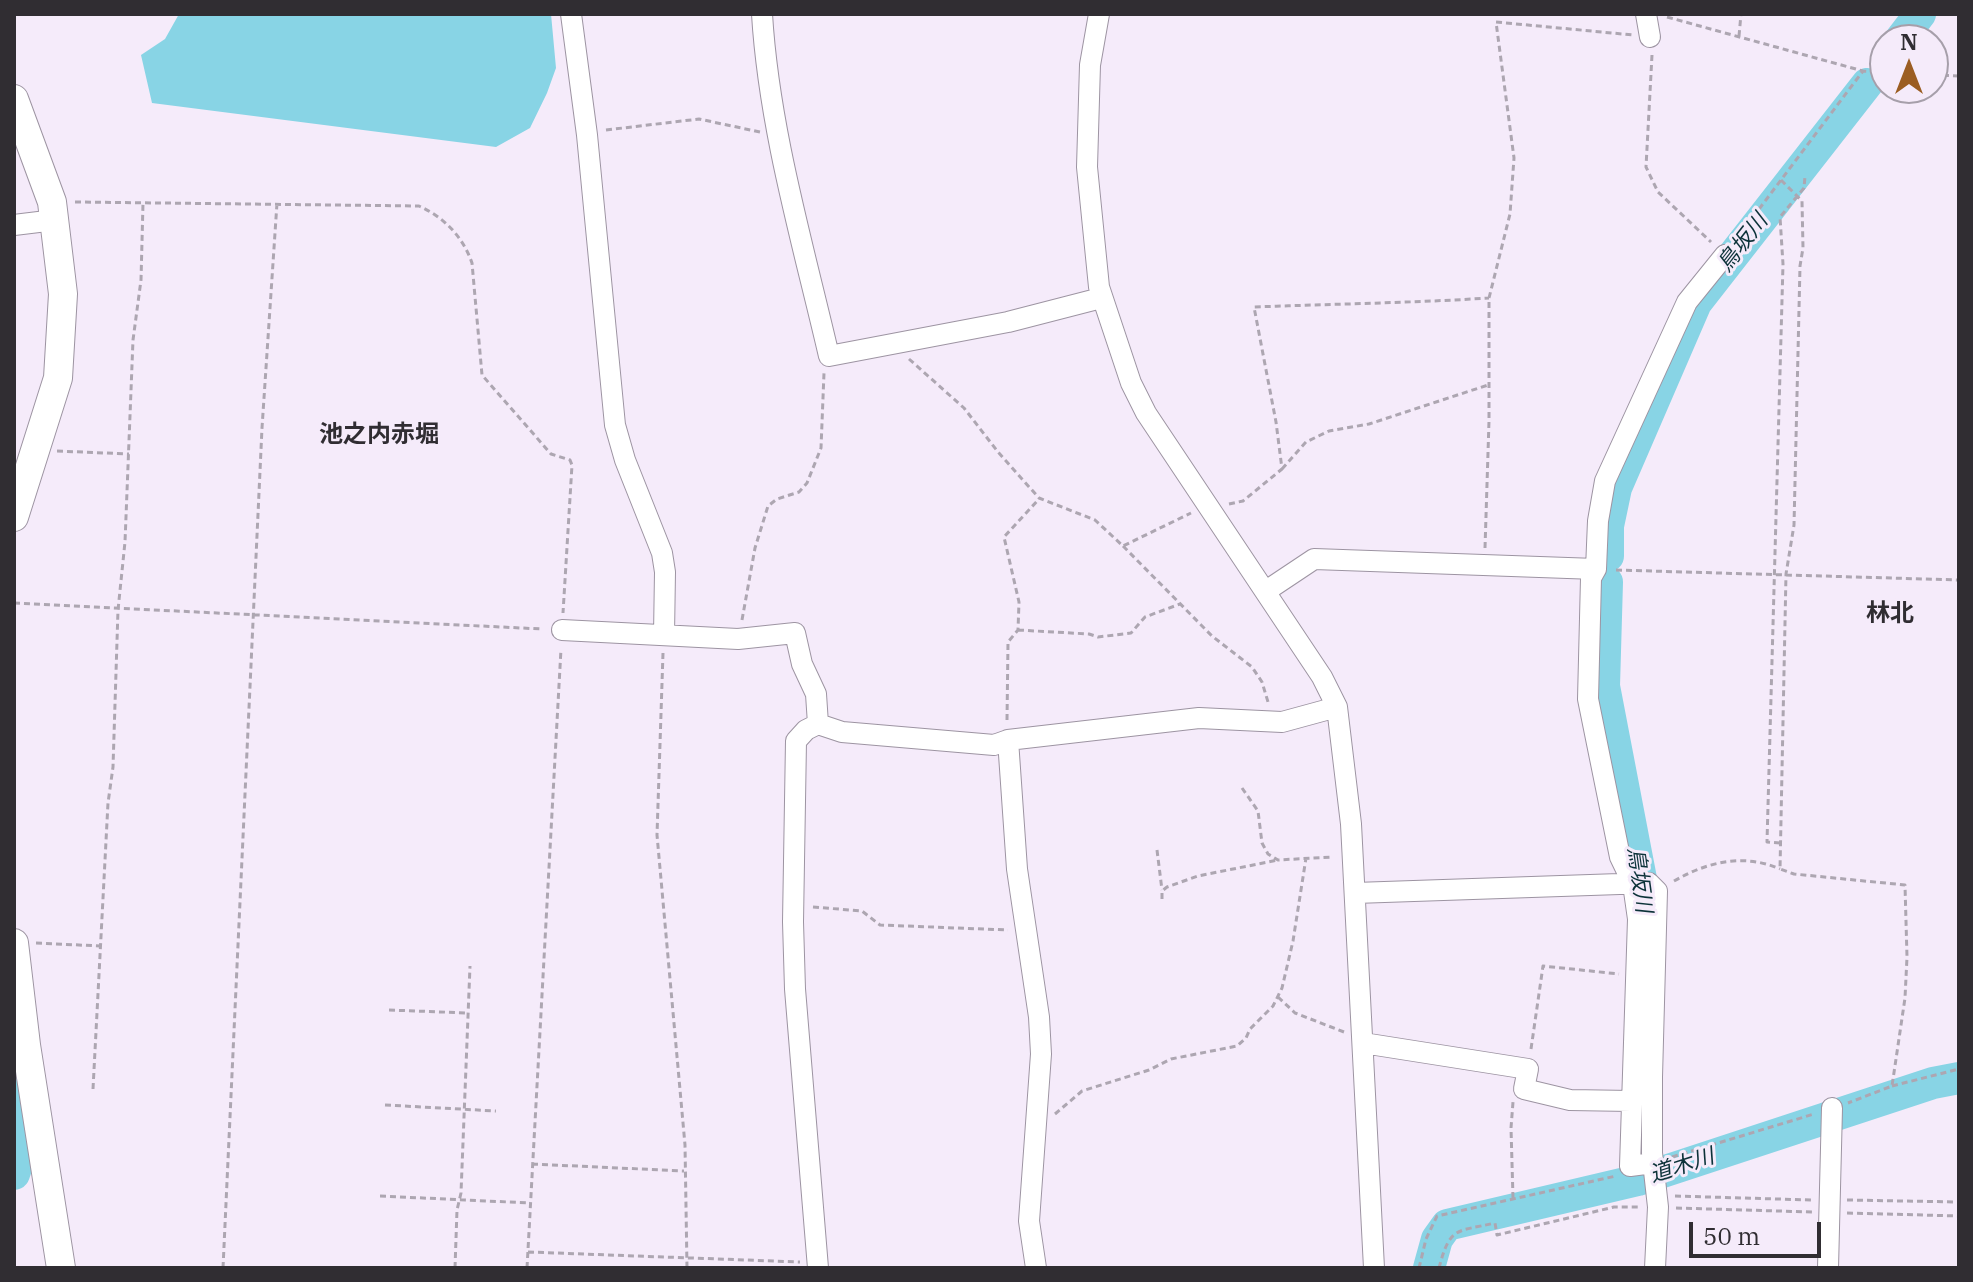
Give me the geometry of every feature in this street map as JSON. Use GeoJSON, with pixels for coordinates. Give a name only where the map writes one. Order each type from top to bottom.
{"type":"FeatureCollection","features":[{"type":"Feature","properties":{"kind":"main road"},"geometry":{"type":"LineString","coordinates":[[14,99],[23,151],[53,211],[62,267],[62,338],[58,378],[14,517]]}},
{"type":"Feature","properties":{"kind":"main road"},"geometry":{"type":"LineString","coordinates":[[14,944],[26,1045],[61,1268]]}},
{"type":"Feature","properties":{"kind":"street"},"geometry":{"type":"LineString","coordinates":[[571,14],[587,135],[615,425],[625,460],[662,553],[665,572],[664,635]]}},
{"type":"Feature","properties":{"kind":"street"},"geometry":{"type":"LineString","coordinates":[[762,14],[765,59],[779,136],[829,356],[1008,322],[1101,298]]}},
{"type":"Feature","properties":{"kind":"street"},"geometry":{"type":"LineString","coordinates":[[1099,14],[1090,65],[1087,167],[1101,298],[1131,383],[1146,413],[1322,677],[1337,707],[1353,856],[1374,1268]]}},
{"type":"Feature","properties":{"kind":"street"},"geometry":{"type":"LineString","coordinates":[[14,225],[53,211]]}},
{"type":"Feature","properties":{"kind":"street"},"geometry":{"type":"LineString","coordinates":[[1655,1268],[1651,1178],[1652,1077],[1644,885],[1620,857],[1588,699],[1591,578],[1596,569],[1598,521],[1605,481],[1687,302],[1725,255]]}},
{"type":"Feature","properties":{"kind":"street"},"geometry":{"type":"LineString","coordinates":[[1266,591],[1314,559],[1596,569]]}},
{"type":"Feature","properties":{"kind":"street"},"geometry":{"type":"LineString","coordinates":[[562,630],[738,639],[795,633],[802,664],[816,694],[818,724]]}},
{"type":"Feature","properties":{"kind":"street"},"geometry":{"type":"LineString","coordinates":[[818,1266],[795,989],[793,907],[796,741],[806,730],[818,724],[842,732],[994,745],[1008,740],[1199,718],[1282,722],[1337,707]]}},
{"type":"Feature","properties":{"kind":"street"},"geometry":{"type":"LineString","coordinates":[[1008,740],[1017,869],[1039,1017],[1041,1054],[1029,1221],[1036,1268]]}},
{"type":"Feature","properties":{"kind":"street"},"geometry":{"type":"LineString","coordinates":[[1355,893],[1644,885]]}},
{"type":"Feature","properties":{"kind":"street"},"geometry":{"type":"LineString","coordinates":[[1644,885],[1638,919],[1631,1101],[1651,1178]]}},
{"type":"Feature","properties":{"kind":"street"},"geometry":{"type":"LineString","coordinates":[[1363,1041],[1526,1079],[1570,1100],[1631,1101]]}},
{"type":"Feature","properties":{"kind":"street"},"geometry":{"type":"LineString","coordinates":[[1828,1268],[1832,1118]]}},
{"type":"Feature","properties":{"kind":"path"},"geometry":{"type":"LineString","coordinates":[[1739,36],[1741,14]]}},
{"type":"Feature","properties":{"kind":"path"},"geometry":{"type":"LineString","coordinates":[[1484,564],[1489,298],[1510,214],[1514,158],[1496,22],[1648,23],[1669,17],[1869,71]]}},
{"type":"Feature","properties":{"kind":"path"},"geometry":{"type":"LineString","coordinates":[[1648,23],[1653,62],[1646,167],[1658,192],[1725,255],[1863,71]]}},
{"type":"Feature","properties":{"kind":"path"},"geometry":{"type":"LineString","coordinates":[[587,135],[619,127],[699,119],[779,136]]}},
{"type":"Feature","properties":{"kind":"path"},"geometry":{"type":"LineString","coordinates":[[1780,843],[1767,842],[1783,264],[1780,217],[1804,188],[1805,176]]}},
{"type":"Feature","properties":{"kind":"path"},"geometry":{"type":"LineString","coordinates":[[1780,869],[1786,574],[1794,525],[1800,266],[1803,248],[1802,201],[1782,180]]}},
{"type":"Feature","properties":{"kind":"path"},"geometry":{"type":"LineString","coordinates":[[53,211],[143,202],[277,203],[419,206],[437,214],[466,246],[472,263],[482,375],[551,454],[570,460],[527,1268]]}},
{"type":"Feature","properties":{"kind":"path"},"geometry":{"type":"LineString","coordinates":[[93,1089],[143,202]]}},
{"type":"Feature","properties":{"kind":"path"},"geometry":{"type":"LineString","coordinates":[[223,1268],[262,428],[277,203]]}},
{"type":"Feature","properties":{"kind":"path"},"geometry":{"type":"LineString","coordinates":[[1282,469],[1254,307],[1339,302],[1398,304],[1489,298]]}},
{"type":"Feature","properties":{"kind":"path"},"geometry":{"type":"LineString","coordinates":[[885,347],[909,359],[964,408],[1039,498],[1095,520],[1212,636],[1252,667],[1268,698],[1268,721]]}},
{"type":"Feature","properties":{"kind":"path"},"geometry":{"type":"LineString","coordinates":[[738,639],[755,548],[768,506],[777,499],[799,492],[807,483],[821,448],[824,365],[829,356]]}},
{"type":"Feature","properties":{"kind":"path"},"geometry":{"type":"LineString","coordinates":[[1123,546],[1193,511],[1243,501],[1282,469],[1306,442],[1329,431],[1369,424],[1489,385]]}},
{"type":"Feature","properties":{"kind":"path"},"geometry":{"type":"LineString","coordinates":[[38,446],[51,451],[129,454]]}},
{"type":"Feature","properties":{"kind":"path"},"geometry":{"type":"LineString","coordinates":[[1008,740],[1008,642],[1018,630],[1019,602],[1004,537],[1039,498]]}},
{"type":"Feature","properties":{"kind":"path"},"geometry":{"type":"LineString","coordinates":[[1596,569],[1959,580]]}},
{"type":"Feature","properties":{"kind":"path"},"geometry":{"type":"LineString","coordinates":[[14,603],[562,630]]}},
{"type":"Feature","properties":{"kind":"path"},"geometry":{"type":"LineString","coordinates":[[1018,630],[1098,637],[1131,633],[1145,617],[1181,604]]}},
{"type":"Feature","properties":{"kind":"path"},"geometry":{"type":"LineString","coordinates":[[664,635],[657,835],[685,1171],[687,1268]]}},
{"type":"Feature","properties":{"kind":"path"},"geometry":{"type":"LineString","coordinates":[[1242,788],[1258,811],[1262,843],[1268,854],[1278,860]]}},
{"type":"Feature","properties":{"kind":"path"},"geometry":{"type":"LineString","coordinates":[[1157,850],[1162,899]]}},
{"type":"Feature","properties":{"kind":"path"},"geometry":{"type":"LineString","coordinates":[[1162,891],[1198,876],[1278,860],[1353,856]]}},
{"type":"Feature","properties":{"kind":"path"},"geometry":{"type":"LineString","coordinates":[[1035,1131],[1082,1091],[1149,1070],[1171,1059],[1237,1046],[1246,1038],[1278,997],[1293,941],[1306,858]]}},
{"type":"Feature","properties":{"kind":"path"},"geometry":{"type":"LineString","coordinates":[[1644,885],[1740,860],[1762,861],[1794,874],[1905,885],[1905,998],[1892,1086]]}},
{"type":"Feature","properties":{"kind":"path"},"geometry":{"type":"LineString","coordinates":[[793,907],[852,908],[862,911],[880,925],[1026,930]]}},
{"type":"Feature","properties":{"kind":"path"},"geometry":{"type":"LineString","coordinates":[[14,944],[100,946]]}},
{"type":"Feature","properties":{"kind":"path"},"geometry":{"type":"LineString","coordinates":[[455,1268],[470,966]]}},
{"type":"Feature","properties":{"kind":"path"},"geometry":{"type":"LineString","coordinates":[[1513,1198],[1512,1114],[1517,1092],[1526,1079],[1543,966],[1635,976]]}},
{"type":"Feature","properties":{"kind":"path"},"geometry":{"type":"LineString","coordinates":[[1278,997],[1295,1013],[1363,1041]]}},
{"type":"Feature","properties":{"kind":"path"},"geometry":{"type":"LineString","coordinates":[[389,1010],[468,1013]]}},
{"type":"Feature","properties":{"kind":"path"},"geometry":{"type":"LineString","coordinates":[[1439,1268],[1446,1243],[1456,1232],[1495,1223],[1497,1235],[1614,1207],[1651,1178],[1832,1118],[1892,1086],[1959,1069]]}},
{"type":"Feature","properties":{"kind":"path"},"geometry":{"type":"LineString","coordinates":[[385,1105],[496,1111]]}},
{"type":"Feature","properties":{"kind":"path"},"geometry":{"type":"LineString","coordinates":[[532,1164],[685,1171]]}},
{"type":"Feature","properties":{"kind":"path"},"geometry":{"type":"LineString","coordinates":[[1419,1268],[1426,1239],[1437,1216],[1628,1173],[1830,1206],[1959,1216]]}},
{"type":"Feature","properties":{"kind":"path"},"geometry":{"type":"LineString","coordinates":[[1651,1178],[1830,1206],[1959,1202]]}},
{"type":"Feature","properties":{"kind":"path"},"geometry":{"type":"LineString","coordinates":[[380,1196],[530,1203]]}},
{"type":"Feature","properties":{"kind":"path"},"geometry":{"type":"LineString","coordinates":[[528,1252],[818,1266]]}},
{"type":"Feature","properties":{"kind":"water"},"geometry":{"type":"Polygon","coordinates":[[[179,14],[551,14],[556,68],[530,128],[496,147],[152,103],[141,55],[165,39],[179,14]]]}},
{"type":"Feature","properties":{"kind":"waterway","name":"鳥坂川"},"geometry":{"type":"LineString","coordinates":[[1912,24],[1920,14]]}},
{"type":"Feature","properties":{"kind":"waterway","name":"鳥坂川"},"geometry":{"type":"LineString","coordinates":[[1608,556],[1608,526],[1616,488],[1696,303],[1867,84]]}},
{"type":"Feature","properties":{"kind":"waterway","name":"鳥坂川"},"geometry":{"type":"LineString","coordinates":[[1607,582],[1604,686],[1646,905],[1644,949]]}},
{"type":"Feature","properties":{"kind":"waterway","name":"道木川"},"geometry":{"type":"LineString","coordinates":[[1429,1268],[1437,1239],[1447,1225],[1638,1180],[1933,1083],[1959,1078]]}},
{"type":"Feature","properties":{"kind":"waterway"},"geometry":{"type":"LineString","coordinates":[[14,1090],[23,1147],[14,1174]]}},
{"type":"Feature","properties":{"kind":"district","name":"池之内赤堀"},"geometry":{"type":"Point","coordinates":[379,435]}},
{"type":"Feature","properties":{"kind":"district","name":"林北"},"geometry":{"type":"Point","coordinates":[1890,614]}}]}
